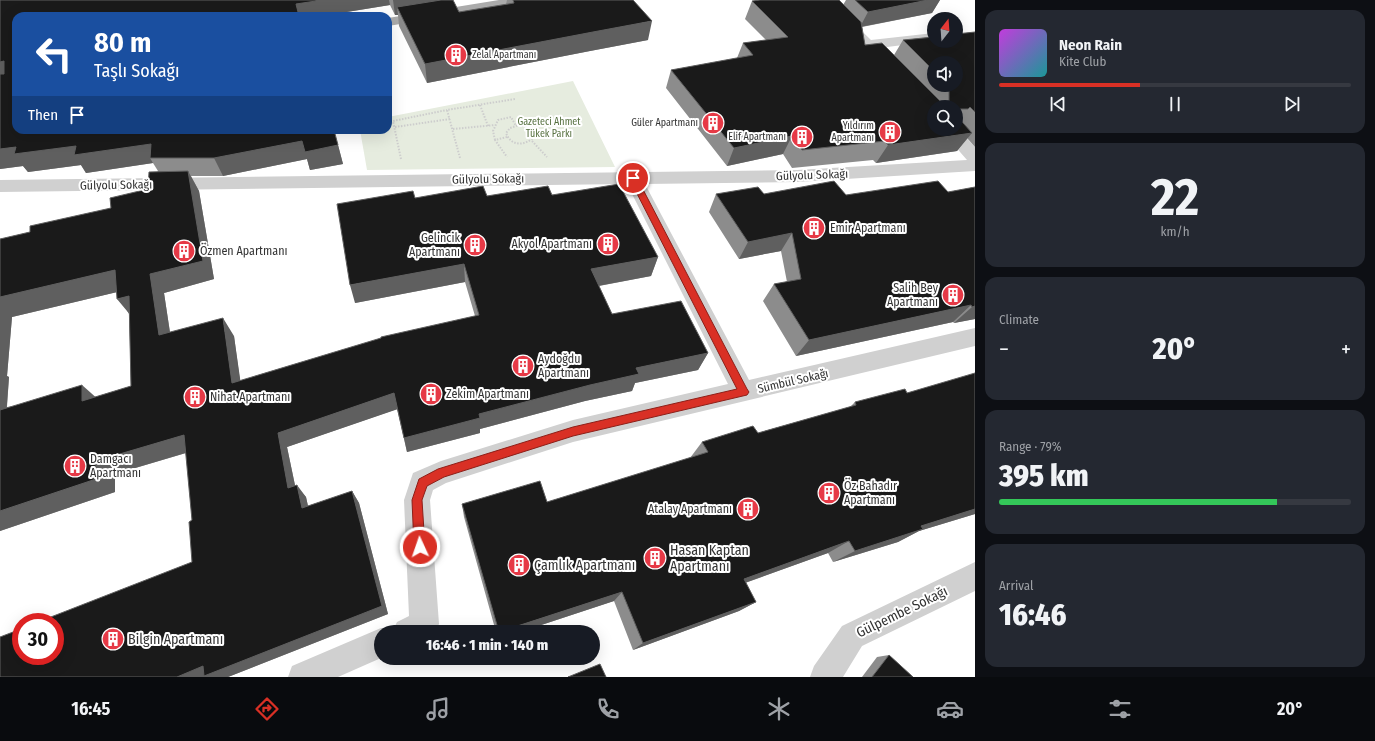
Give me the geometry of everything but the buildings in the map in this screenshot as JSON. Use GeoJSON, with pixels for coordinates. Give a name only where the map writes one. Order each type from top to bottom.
{"type":"FeatureCollection","features":[{"type":"Feature","properties":{"kind":"main road"},"geometry":{"type":"LineString","coordinates":[[392,21],[524,0]]}},
{"type":"Feature","properties":{"kind":"street"},"geometry":{"type":"LineString","coordinates":[[822,0],[896,74]]}},
{"type":"Feature","properties":{"kind":"street"},"geometry":{"type":"LineString","coordinates":[[868,45],[927,38]]}},
{"type":"Feature","properties":{"kind":"street"},"geometry":{"type":"LineString","coordinates":[[955,136],[975,158]]}},
{"type":"Feature","properties":{"kind":"street","name":"Gülyolu Sokağı"},"geometry":{"type":"LineString","coordinates":[[0,186],[797,176],[975,165]]}},
{"type":"Feature","properties":{"kind":"street"},"geometry":{"type":"LineString","coordinates":[[633,178],[744,392]]}},
{"type":"Feature","properties":{"kind":"street","name":"Sümbül Sokağı"},"geometry":{"type":"LineString","coordinates":[[422,625],[424,624],[417,500],[422,482],[441,473],[573,431],[975,337]]}},
{"type":"Feature","properties":{"kind":"street","name":"Gülpembe Sokağı"},"geometry":{"type":"LineString","coordinates":[[825,677],[852,636],[975,576]]}},
{"type":"Feature","properties":{"kind":"street"},"geometry":{"type":"LineString","coordinates":[[303,677],[374,646]]}},
{"type":"Feature","properties":{"kind":"path"},"geometry":{"type":"LineString","coordinates":[[401,160],[393,122],[447,110],[516,99]]}},
{"type":"Feature","properties":{"kind":"path"},"geometry":{"type":"LineString","coordinates":[[480,105],[488,126]]}},
{"type":"Feature","properties":{"kind":"path"},"geometry":{"type":"LineString","coordinates":[[447,110],[460,158]]}},
{"type":"Feature","properties":{"kind":"path"},"geometry":{"type":"LineString","coordinates":[[502,158],[508,158],[495,140],[492,131],[498,120],[511,117],[516,126]]}},
{"type":"Feature","properties":{"kind":"path"},"geometry":{"type":"LineString","coordinates":[[395,127],[450,119]]}},
{"type":"Feature","properties":{"kind":"path"},"geometry":{"type":"LineString","coordinates":[[453,129],[495,125]]}},
{"type":"Feature","properties":{"kind":"path"},"geometry":{"type":"LineString","coordinates":[[516,126],[530,128],[534,130],[536,136],[532,141],[524,144],[511,142],[507,138],[506,132],[516,126]]}},
{"type":"Feature","properties":{"kind":"path"},"geometry":{"type":"LineString","coordinates":[[495,140],[507,138]]}},
{"type":"Feature","properties":{"kind":"path"},"geometry":{"type":"LineString","coordinates":[[453,159],[467,158]]}},
{"type":"Feature","properties":{"kind":"green space","name":"Gazeteci Ahmet Tükek Parkı"},"geometry":{"type":"Polygon","coordinates":[[[573,81],[615,167],[367,170],[361,134],[392,134],[392,116],[573,81]]]}},
{"type":"Feature","properties":{"kind":"place","name":"Zelal Apartmanı"},"geometry":{"type":"Point","coordinates":[456,55]}},
{"type":"Feature","properties":{"kind":"place","name":"Güler Apartmanı"},"geometry":{"type":"Point","coordinates":[713,123]}},
{"type":"Feature","properties":{"kind":"place","name":"Yıldırım Apartmanı"},"geometry":{"type":"Point","coordinates":[890,132]}},
{"type":"Feature","properties":{"kind":"place","name":"Elif Apartmanı"},"geometry":{"type":"Point","coordinates":[802,137]}},
{"type":"Feature","properties":{"kind":"place","name":"Emir Apartmanı"},"geometry":{"type":"Point","coordinates":[814,228]}},
{"type":"Feature","properties":{"kind":"place","name":"Akyol Apartmanı"},"geometry":{"type":"Point","coordinates":[608,244]}},
{"type":"Feature","properties":{"kind":"place","name":"Gelincik Apartmanı"},"geometry":{"type":"Point","coordinates":[475,245]}},
{"type":"Feature","properties":{"kind":"place","name":"Özmen Apartmanı"},"geometry":{"type":"Point","coordinates":[184,251]}},
{"type":"Feature","properties":{"kind":"place","name":"Salih Bey Apartmanı"},"geometry":{"type":"Point","coordinates":[953,295]}},
{"type":"Feature","properties":{"kind":"place","name":"Aydoğdu Apartmanı"},"geometry":{"type":"Point","coordinates":[523,366]}},
{"type":"Feature","properties":{"kind":"place","name":"Zekim Apartmanı"},"geometry":{"type":"Point","coordinates":[431,394]}},
{"type":"Feature","properties":{"kind":"place","name":"Nihat Apartmanı"},"geometry":{"type":"Point","coordinates":[195,397]}},
{"type":"Feature","properties":{"kind":"place","name":"Damgacı Apartmanı"},"geometry":{"type":"Point","coordinates":[75,466]}},
{"type":"Feature","properties":{"kind":"place","name":"Öz Bahadır Apartmanı"},"geometry":{"type":"Point","coordinates":[829,493]}},
{"type":"Feature","properties":{"kind":"place","name":"Atalay Apartmanı"},"geometry":{"type":"Point","coordinates":[748,509]}},
{"type":"Feature","properties":{"kind":"place","name":"Hasan Kaptan Apartmanı"},"geometry":{"type":"Point","coordinates":[655,558]}},
{"type":"Feature","properties":{"kind":"place","name":"Çamlık Apartmanı"},"geometry":{"type":"Point","coordinates":[519,565]}},
{"type":"Feature","properties":{"kind":"place","name":"Bilgin Apartmanı"},"geometry":{"type":"Point","coordinates":[113,639]}},
{"type":"Feature","properties":{"kind":"route"},"geometry":{"type":"LineString","coordinates":[[420,547],[417,500],[422,482],[441,473],[573,431],[744,392],[633,178]]}}]}
